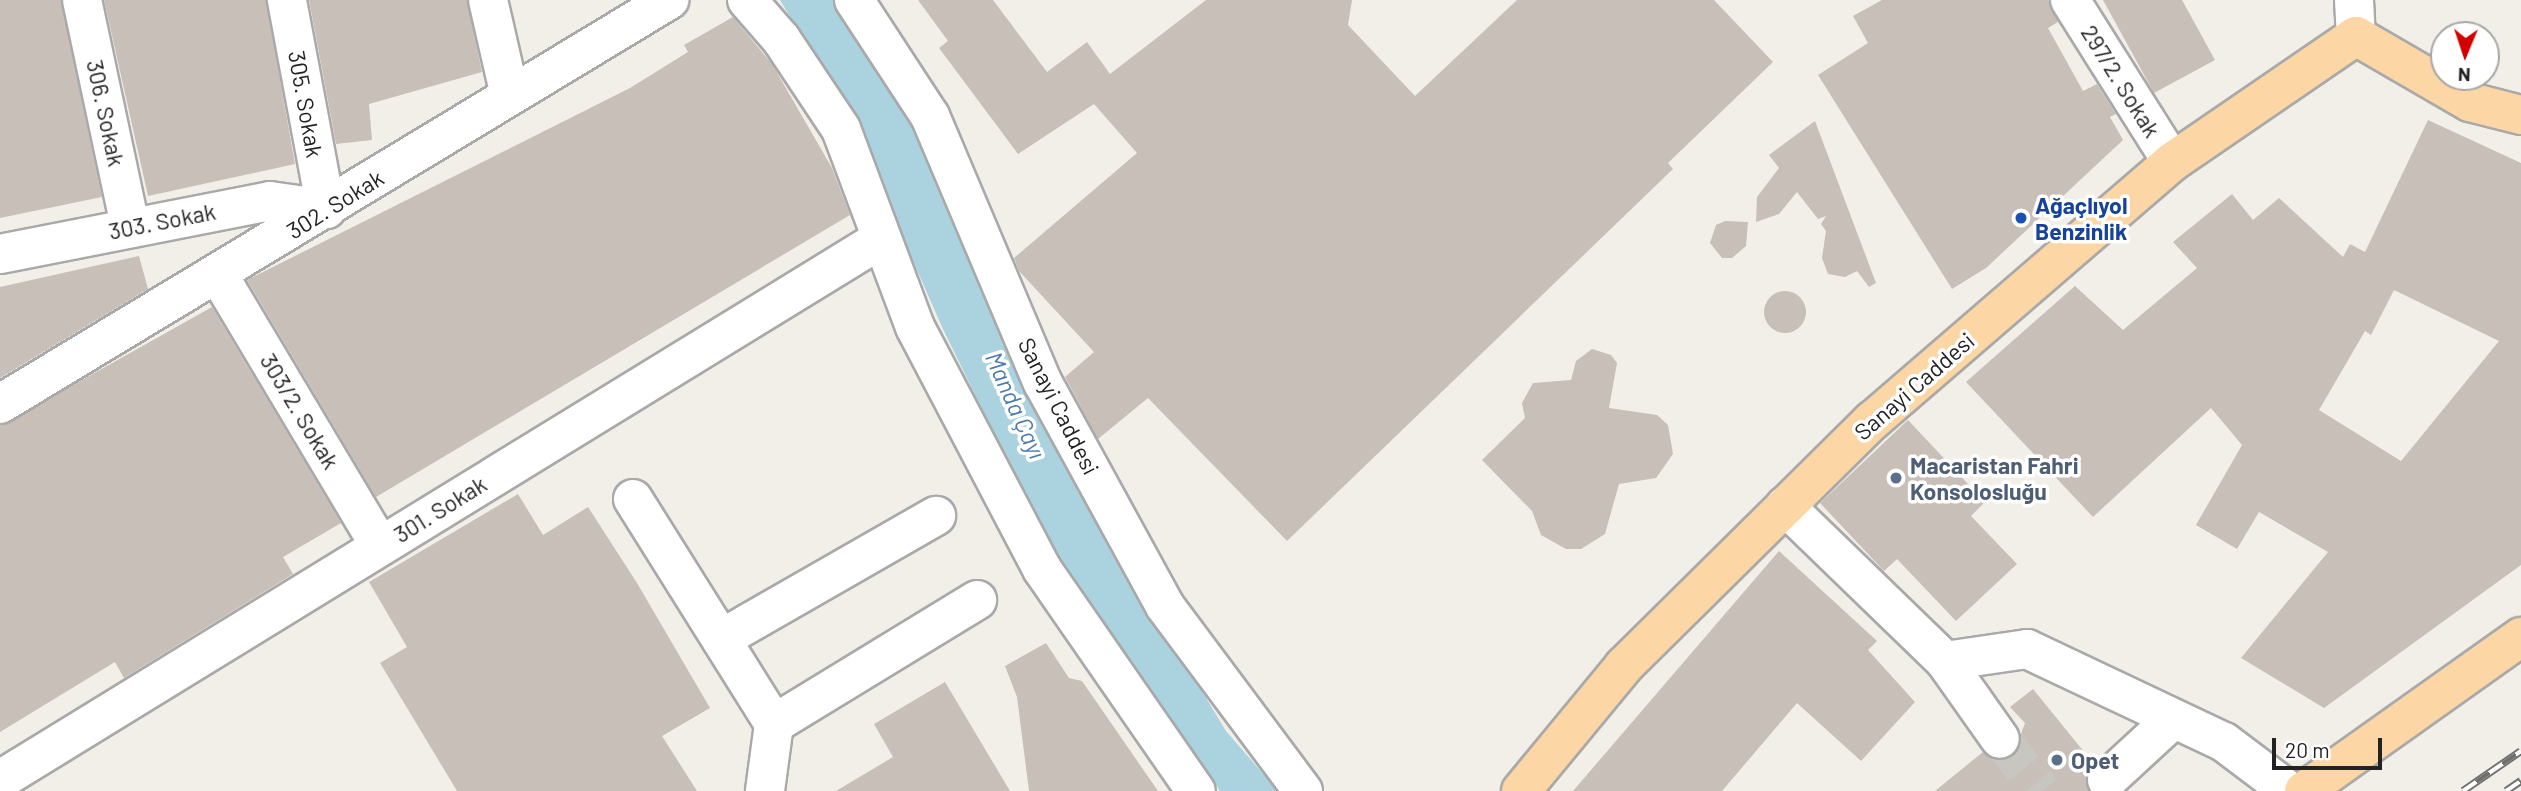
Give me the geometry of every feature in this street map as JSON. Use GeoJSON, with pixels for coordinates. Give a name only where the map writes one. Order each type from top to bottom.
{"type":"FeatureCollection","features":[{"type":"Feature","properties":{"kind":"main road","name":"Sanayi Caddesi"},"geometry":{"type":"LineString","coordinates":[[1521,791],[1624,666],[1872,421],[2172,162],[2355,18]]}},
{"type":"Feature","properties":{"kind":"main road"},"geometry":{"type":"LineString","coordinates":[[2355,18],[2470,102],[2521,115]]}},
{"type":"Feature","properties":{"kind":"main road"},"geometry":{"type":"LineString","coordinates":[[2304,791],[2521,636]]}},
{"type":"Feature","properties":{"kind":"street","name":"306. Sokak"},"geometry":{"type":"LineString","coordinates":[[82,0],[130,226]]}},
{"type":"Feature","properties":{"kind":"street","name":"305. Sokak"},"geometry":{"type":"LineString","coordinates":[[287,0],[326,209]]}},
{"type":"Feature","properties":{"kind":"street"},"geometry":{"type":"LineString","coordinates":[[488,0],[510,96]]}},
{"type":"Feature","properties":{"kind":"street","name":"302. Sokak"},"geometry":{"type":"LineString","coordinates":[[0,404],[219,276],[669,0]]}},
{"type":"Feature","properties":{"kind":"street"},"geometry":{"type":"LineString","coordinates":[[747,0],[781,39],[841,129],[915,327],[1042,569],[1196,791]]}},
{"type":"Feature","properties":{"kind":"street","name":"Sanayi Caddesi"},"geometry":{"type":"LineString","coordinates":[[853,0],[930,117],[1042,383],[1165,606],[1303,791]]}},
{"type":"Feature","properties":{"kind":"street","name":"297/2. Sokak"},"geometry":{"type":"LineString","coordinates":[[2070,0],[2172,162]]}},
{"type":"Feature","properties":{"kind":"street","name":"303. Sokak"},"geometry":{"type":"LineString","coordinates":[[0,254],[130,226],[270,201],[326,209]]}},
{"type":"Feature","properties":{"kind":"street","name":"301. Sokak"},"geometry":{"type":"LineString","coordinates":[[2,774],[881,239]]}},
{"type":"Feature","properties":{"kind":"street","name":"303/2. Sokak"},"geometry":{"type":"LineString","coordinates":[[219,276],[380,546]]}},
{"type":"Feature","properties":{"kind":"street"},"geometry":{"type":"LineString","coordinates":[[633,499],[774,724],[765,791]]}},
{"type":"Feature","properties":{"kind":"street"},"geometry":{"type":"LineString","coordinates":[[1786,506],[1945,661],[2000,739]]}},
{"type":"Feature","properties":{"kind":"street"},"geometry":{"type":"LineString","coordinates":[[721,639],[936,516]]}},
{"type":"Feature","properties":{"kind":"street"},"geometry":{"type":"LineString","coordinates":[[774,724],[977,600]]}},
{"type":"Feature","properties":{"kind":"street"},"geometry":{"type":"LineString","coordinates":[[1945,661],[2027,649],[2224,743],[2289,791]]}},
{"type":"Feature","properties":{"kind":"street"},"geometry":{"type":"LineString","coordinates":[[2108,780],[2173,719]]}},
{"type":"Feature","properties":{"kind":"water","name":"Manda Çayı"},"geometry":{"type":"Polygon","coordinates":[[[780,0],[840,0],[913,110],[1107,534],[1226,731],[1278,791],[1220,791],[1044,536],[942,327],[846,108],[780,0]]]}},
{"type":"Feature","properties":{"kind":"building"},"geometry":{"type":"Polygon","coordinates":[[[0,0],[61,0],[102,197],[0,218],[0,0]]]}},
{"type":"Feature","properties":{"kind":"building"},"geometry":{"type":"Polygon","coordinates":[[[104,0],[266,0],[295,164],[148,196],[104,0]]]}},
{"type":"Feature","properties":{"kind":"building"},"geometry":{"type":"Polygon","coordinates":[[[309,0],[467,0],[482,72],[369,104],[372,140],[336,144],[309,0]]]}},
{"type":"Feature","properties":{"kind":"building"},"geometry":{"type":"Polygon","coordinates":[[[918,0],[993,0],[1047,72],[1087,42],[1110,74],[1206,0],[1352,0],[1348,25],[1415,96],[1517,0],[1714,0],[1773,62],[1668,163],[1673,169],[1287,541],[1148,398],[1098,439],[1065,377],[1094,352],[1019,271],[1014,258],[1137,153],[1094,104],[1018,154],[939,48],[948,41],[918,0]]]}},
{"type":"Feature","properties":{"kind":"building"},"geometry":{"type":"Polygon","coordinates":[[[1882,0],[2048,0],[2058,22],[2048,28],[2083,91],[2097,84],[2116,114],[2110,117],[2123,140],[1986,268],[1952,289],[1818,75],[1868,43],[1853,16],[1882,0]]]}},
{"type":"Feature","properties":{"kind":"building"},"geometry":{"type":"Polygon","coordinates":[[[2103,0],[2182,0],[2215,60],[2154,93],[2103,0]]]}},
{"type":"Feature","properties":{"kind":"building"},"geometry":{"type":"Polygon","coordinates":[[[733,17],[772,64],[832,168],[850,215],[376,497],[247,280],[630,88],[688,52],[684,45],[733,17]]]}},
{"type":"Feature","properties":{"kind":"building"},"geometry":{"type":"Polygon","coordinates":[[[2428,120],[2521,163],[2521,565],[2324,708],[2241,658],[2328,552],[2259,512],[2237,549],[2196,525],[2242,445],[2211,408],[2093,517],[1966,382],[2075,286],[2123,330],[2197,268],[2173,242],[2232,194],[2253,220],[2279,198],[2343,257],[2350,244],[2365,252],[2428,120]],[[2394,290],[2371,335],[2365,331],[2319,410],[2401,461],[2499,341],[2394,290]]]}},
{"type":"Feature","properties":{"kind":"building"},"geometry":{"type":"Polygon","coordinates":[[[1815,121],[1876,283],[1869,287],[1857,271],[1845,277],[1828,274],[1822,258],[1826,231],[1821,224],[1826,216],[1818,219],[1797,192],[1779,214],[1756,222],[1757,197],[1779,168],[1769,155],[1815,121]]]}},
{"type":"Feature","properties":{"kind":"building"},"geometry":{"type":"Polygon","coordinates":[[[1725,221],[1748,222],[1746,246],[1732,258],[1722,258],[1710,243],[1716,225],[1725,221]]]}},
{"type":"Feature","properties":{"kind":"building"},"geometry":{"type":"Polygon","coordinates":[[[139,256],[148,289],[0,378],[0,287],[139,256]]]}},
{"type":"Feature","properties":{"kind":"building"},"geometry":{"type":"Polygon","coordinates":[[[1785,291],[1800,297],[1806,312],[1800,327],[1785,333],[1770,327],[1764,312],[1770,297],[1785,291]]]}},
{"type":"Feature","properties":{"kind":"building"},"geometry":{"type":"Polygon","coordinates":[[[212,307],[341,523],[283,557],[293,574],[124,678],[115,662],[0,732],[0,426],[212,307]]]}},
{"type":"Feature","properties":{"kind":"building"},"geometry":{"type":"Polygon","coordinates":[[[1592,349],[1611,355],[1617,363],[1609,408],[1657,415],[1668,425],[1673,454],[1656,478],[1619,484],[1605,534],[1581,549],[1566,549],[1541,535],[1532,511],[1482,460],[1525,418],[1522,403],[1533,383],[1571,380],[1576,361],[1592,349]]]}},
{"type":"Feature","properties":{"kind":"building"},"geometry":{"type":"Polygon","coordinates":[[[1908,420],[1985,502],[1971,516],[2017,564],[1956,621],[1897,559],[1884,571],[1820,503],[1908,420]]]}},
{"type":"Feature","properties":{"kind":"building"},"geometry":{"type":"Polygon","coordinates":[[[518,494],[543,535],[588,507],[637,583],[710,708],[662,736],[697,791],[457,791],[380,663],[407,647],[369,582],[518,494]]]}},
{"type":"Feature","properties":{"kind":"building"},"geometry":{"type":"Polygon","coordinates":[[[1779,551],[1877,641],[1868,650],[1915,702],[1861,761],[1797,703],[1722,791],[1573,791],[1779,551]]]}},
{"type":"Feature","properties":{"kind":"building"},"geometry":{"type":"Polygon","coordinates":[[[1046,643],[1069,678],[1082,681],[1158,791],[1029,791],[1017,697],[1005,666],[1046,643]]]}},
{"type":"Feature","properties":{"kind":"building"},"geometry":{"type":"Polygon","coordinates":[[[945,682],[1010,791],[836,791],[893,757],[874,724],[945,682]]]}},
{"type":"Feature","properties":{"kind":"building"},"geometry":{"type":"Polygon","coordinates":[[[2033,689],[2093,763],[2086,774],[2089,791],[1935,791],[1983,752],[2001,761],[2013,756],[2025,723],[2010,707],[2033,689]]]}},
{"type":"Feature","properties":{"kind":"tunnel"},"geometry":{"type":"LineString","coordinates":[[2000,739],[2042,791]]}},
{"type":"Feature","properties":{"kind":"railway"},"geometry":{"type":"LineString","coordinates":[[2463,791],[2521,751]]}},
{"type":"Feature","properties":{"kind":"railway"},"geometry":{"type":"LineString","coordinates":[[2506,791],[2521,781]]}},
{"type":"Feature","properties":{"kind":"place","name":"Ağaçlıyol Benzinlik"},"geometry":{"type":"Point","coordinates":[2021,218]}},
{"type":"Feature","properties":{"kind":"place","name":"Macaristan Fahri Konsolosluğu"},"geometry":{"type":"Point","coordinates":[1896,478]}},
{"type":"Feature","properties":{"kind":"place","name":"Opet"},"geometry":{"type":"Point","coordinates":[2057,760]}}]}
